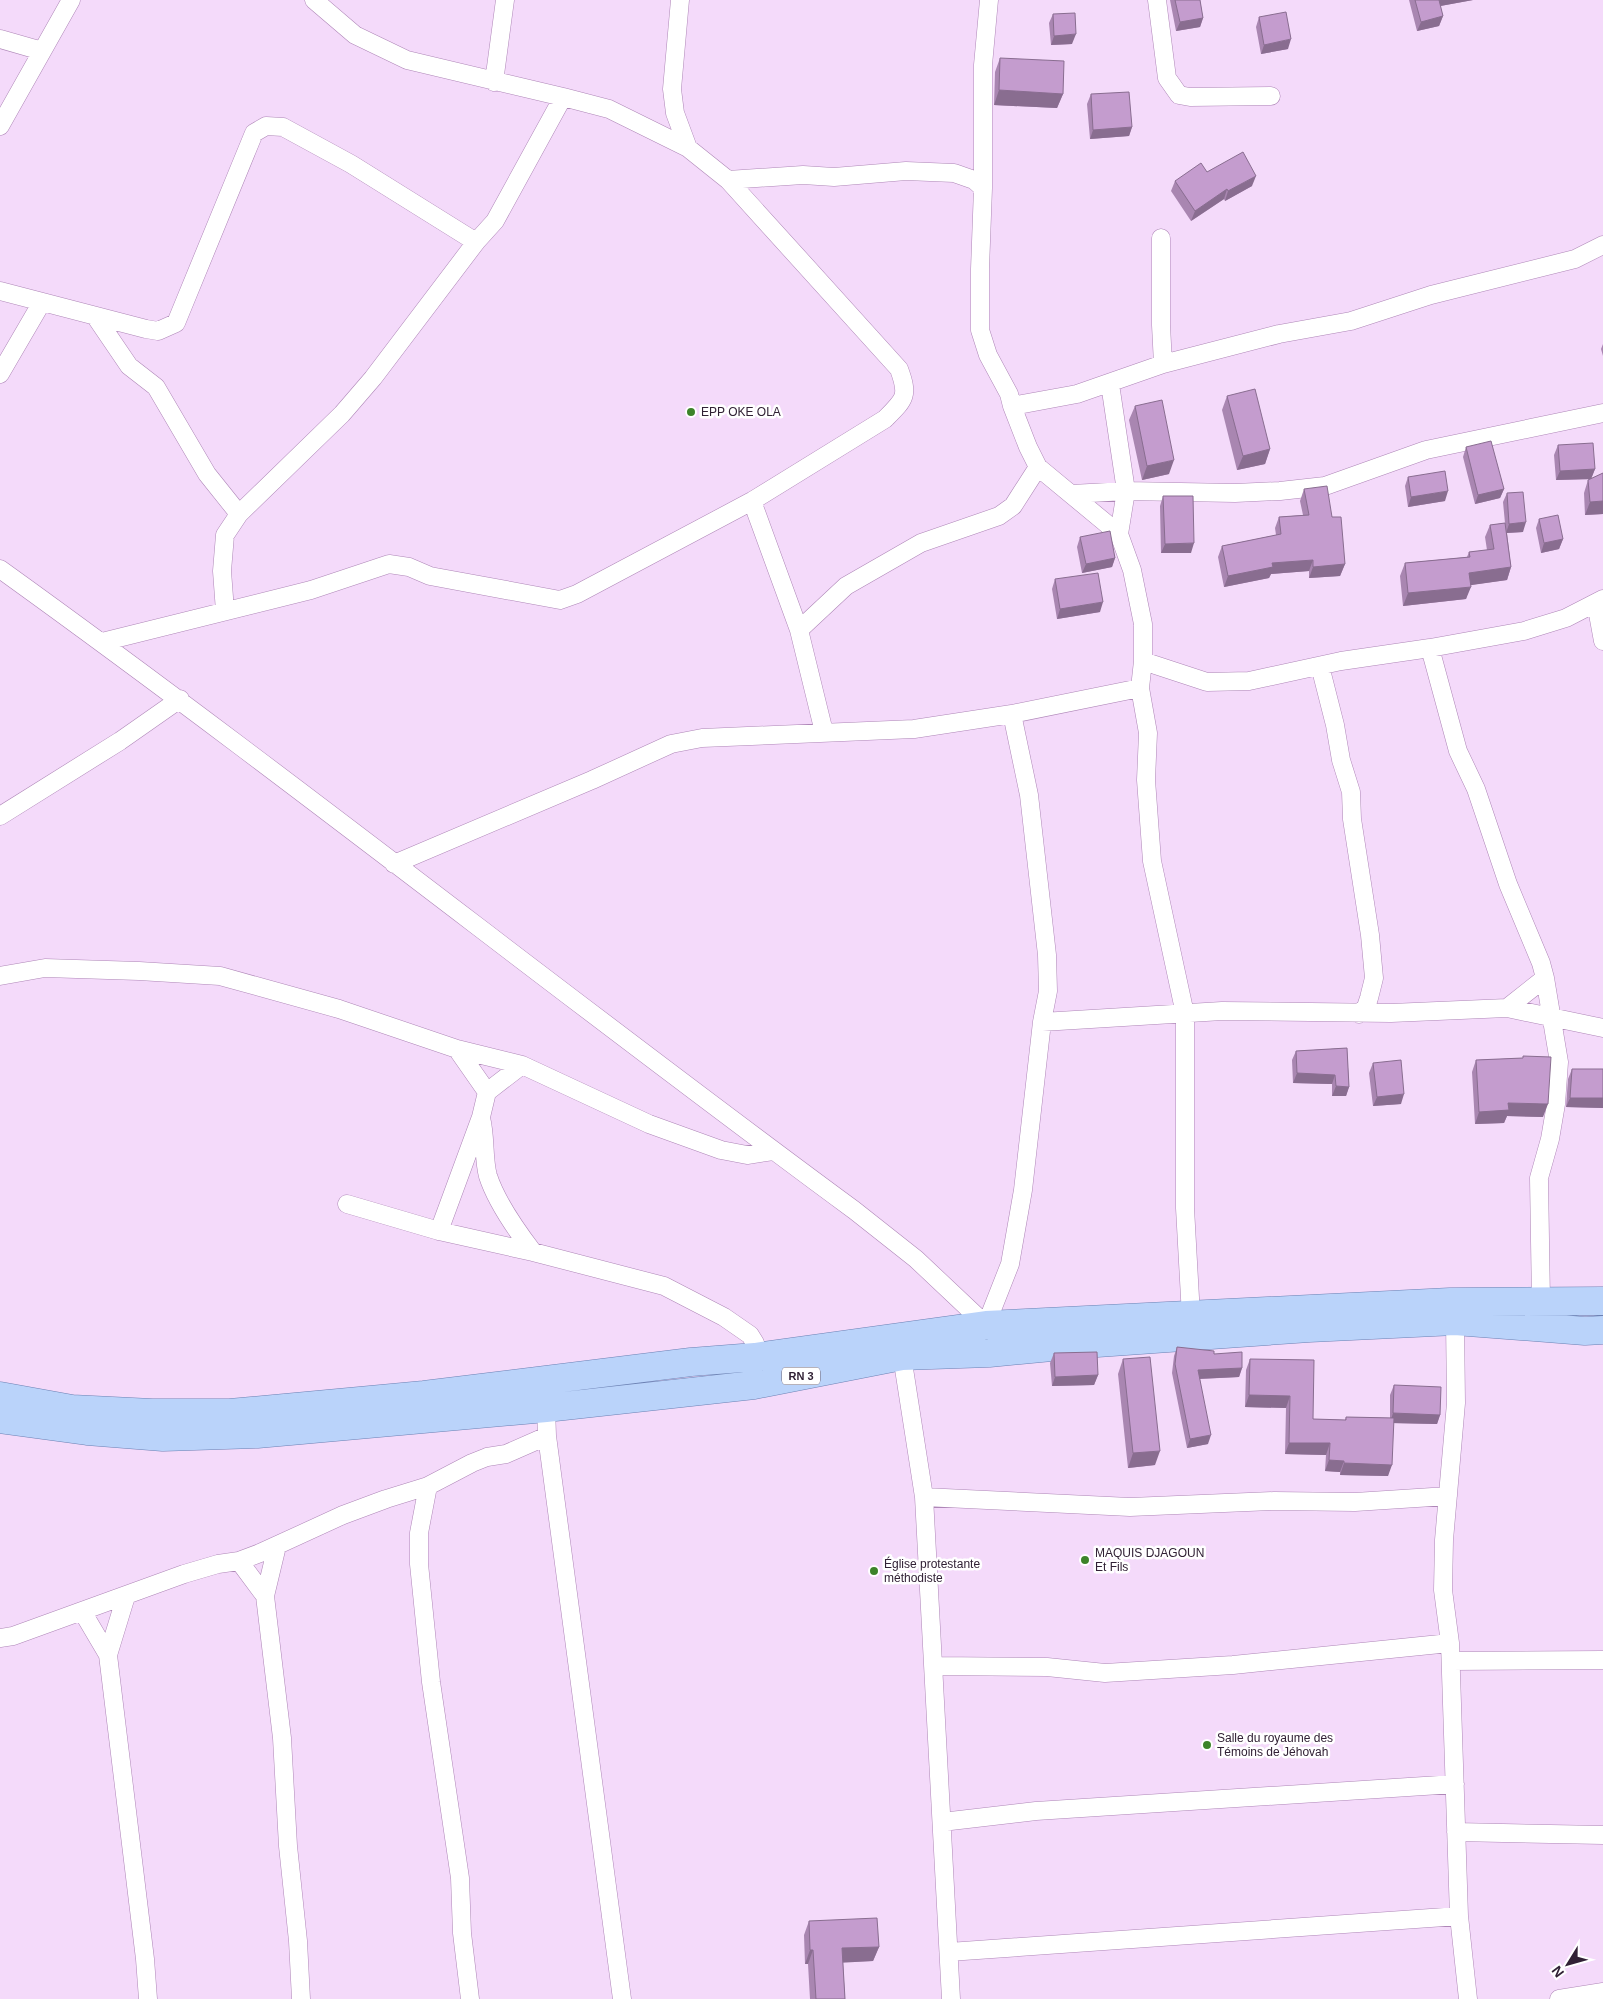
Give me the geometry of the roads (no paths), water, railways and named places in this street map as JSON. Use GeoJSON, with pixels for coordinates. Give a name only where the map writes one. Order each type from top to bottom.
{"type":"FeatureCollection","features":[{"type":"Feature","properties":{"kind":"main road","name":"RN 3"},"geometry":{"type":"LineString","coordinates":[[0,1396],[72,1409],[152,1413],[230,1413],[424,1395],[691,1362],[754,1357],[986,1325],[1450,1302],[1603,1301]]}},
{"type":"Feature","properties":{"kind":"main road","name":"RN 3"},"geometry":{"type":"LineString","coordinates":[[0,1419],[87,1431],[163,1437],[257,1434],[546,1408],[754,1385],[902,1356],[989,1353],[1083,1344],[1309,1328],[1455,1321],[1603,1330]]}},
{"type":"Feature","properties":{"kind":"street"},"geometry":{"type":"LineString","coordinates":[[0,126],[71,0]]}},
{"type":"Feature","properties":{"kind":"street"},"geometry":{"type":"LineString","coordinates":[[102,642],[311,590],[389,564],[409,567],[430,576],[560,600],[577,594],[752,501],[885,419],[901,403],[906,387],[899,369],[728,180],[688,148],[609,109],[407,60],[355,35],[314,0]]}},
{"type":"Feature","properties":{"kind":"street"},"geometry":{"type":"LineString","coordinates":[[494,82],[506,0]]}},
{"type":"Feature","properties":{"kind":"street"},"geometry":{"type":"LineString","coordinates":[[680,0],[672,102],[688,148]]}},
{"type":"Feature","properties":{"kind":"street"},"geometry":{"type":"LineString","coordinates":[[989,0],[983,65],[980,330],[988,355],[1009,394],[1028,447],[1038,467],[1119,534]]}},
{"type":"Feature","properties":{"kind":"street"},"geometry":{"type":"LineString","coordinates":[[1157,0],[1167,78],[1178,96],[1271,96]]}},
{"type":"Feature","properties":{"kind":"street"},"geometry":{"type":"LineString","coordinates":[[0,39],[42,51]]}},
{"type":"Feature","properties":{"kind":"street"},"geometry":{"type":"LineString","coordinates":[[224,611],[222,571],[225,535],[239,514],[342,414],[373,378],[476,242],[495,221],[563,97]]}},
{"type":"Feature","properties":{"kind":"street"},"geometry":{"type":"LineString","coordinates":[[0,291],[158,331],[176,323],[254,133],[266,126],[283,127],[351,164],[476,242]]}},
{"type":"Feature","properties":{"kind":"street"},"geometry":{"type":"LineString","coordinates":[[728,180],[803,176],[834,177],[906,171],[954,173],[974,180],[983,188]]}},
{"type":"Feature","properties":{"kind":"street"},"geometry":{"type":"LineString","coordinates":[[1161,238],[1163,364]]}},
{"type":"Feature","properties":{"kind":"street"},"geometry":{"type":"LineString","coordinates":[[1012,406],[1077,394],[1163,364],[1279,334],[1351,321],[1431,295],[1575,259],[1603,245]]}},
{"type":"Feature","properties":{"kind":"street"},"geometry":{"type":"LineString","coordinates":[[0,374],[42,302]]}},
{"type":"Feature","properties":{"kind":"street"},"geometry":{"type":"LineString","coordinates":[[95,316],[130,366],[156,387],[207,474],[239,514]]}},
{"type":"Feature","properties":{"kind":"street"},"geometry":{"type":"LineString","coordinates":[[1110,384],[1126,492],[1119,534],[1132,570],[1143,624],[1143,661],[1140,688],[1148,733],[1146,780],[1152,861],[1185,1014],[1185,1208],[1191,1316]]}},
{"type":"Feature","properties":{"kind":"street"},"geometry":{"type":"LineString","coordinates":[[1072,494],[1280,492],[1325,486],[1426,450],[1603,413]]}},
{"type":"Feature","properties":{"kind":"street"},"geometry":{"type":"LineString","coordinates":[[799,630],[846,586],[921,543],[999,516],[1013,506],[1038,467]]}},
{"type":"Feature","properties":{"kind":"street"},"geometry":{"type":"LineString","coordinates":[[752,501],[799,630],[824,732]]}},
{"type":"Feature","properties":{"kind":"street"},"geometry":{"type":"LineString","coordinates":[[0,569],[180,699],[394,864],[773,1151],[854,1210],[916,1260],[986,1325],[1010,1264],[1023,1190],[1042,1022],[1048,991],[1047,955],[1029,795],[1012,714]]}},
{"type":"Feature","properties":{"kind":"street"},"geometry":{"type":"LineString","coordinates":[[1143,661],[1207,682],[1249,681],[1320,666],[1524,631],[1566,618],[1599,601],[1603,641]]}},
{"type":"Feature","properties":{"kind":"street"},"geometry":{"type":"LineString","coordinates":[[1430,648],[1458,751],[1476,789],[1523,924],[1541,962],[1552,1016],[1559,1062],[1556,1104],[1550,1139],[1539,1178],[1541,1302]]}},
{"type":"Feature","properties":{"kind":"street"},"geometry":{"type":"LineString","coordinates":[[1320,666],[1335,725],[1341,760],[1351,792],[1352,819],[1370,935],[1374,978],[1366,1007],[1358,1014]]}},
{"type":"Feature","properties":{"kind":"street"},"geometry":{"type":"LineString","coordinates":[[394,864],[592,780],[671,744],[702,738],[914,728],[1012,714],[1140,688]]}},
{"type":"Feature","properties":{"kind":"street"},"geometry":{"type":"LineString","coordinates":[[0,816],[120,741],[180,699]]}},
{"type":"Feature","properties":{"kind":"street"},"geometry":{"type":"LineString","coordinates":[[0,976],[45,968],[220,976],[339,1009],[457,1048],[522,1065],[650,1124],[721,1150],[747,1155],[773,1151]]}},
{"type":"Feature","properties":{"kind":"street"},"geometry":{"type":"LineString","coordinates":[[1507,1008],[1545,978]]}},
{"type":"Feature","properties":{"kind":"street"},"geometry":{"type":"LineString","coordinates":[[1042,1022],[1222,1011],[1358,1014],[1507,1008],[1603,1028]]}},
{"type":"Feature","properties":{"kind":"street"},"geometry":{"type":"LineString","coordinates":[[457,1048],[487,1092]]}},
{"type":"Feature","properties":{"kind":"street"},"geometry":{"type":"LineString","coordinates":[[439,1231],[481,1117],[487,1092],[522,1065]]}},
{"type":"Feature","properties":{"kind":"street"},"geometry":{"type":"LineString","coordinates":[[481,1117],[488,1174],[494,1189],[520,1235],[533,1252]]}},
{"type":"Feature","properties":{"kind":"street"},"geometry":{"type":"LineString","coordinates":[[347,1204],[439,1231],[533,1252],[664,1286],[724,1317],[750,1335],[755,1343],[754,1357]]}},
{"type":"Feature","properties":{"kind":"street"},"geometry":{"type":"LineString","coordinates":[[1455,1321],[1456,1403],[1444,1540],[1442,1590],[1450,1642],[1459,1916],[1468,1999]]}},
{"type":"Feature","properties":{"kind":"street"},"geometry":{"type":"LineString","coordinates":[[902,1356],[924,1496],[951,1999]]}},
{"type":"Feature","properties":{"kind":"street"},"geometry":{"type":"LineString","coordinates":[[546,1408],[547,1436],[622,1999]]}},
{"type":"Feature","properties":{"kind":"street"},"geometry":{"type":"LineString","coordinates":[[0,1638],[13,1636],[193,1572],[218,1564],[239,1561],[277,1546],[343,1515],[428,1486],[487,1457],[506,1454],[547,1436]]}},
{"type":"Feature","properties":{"kind":"street"},"geometry":{"type":"LineString","coordinates":[[428,1486],[419,1533],[419,1564],[431,1682],[460,1878],[462,1933],[470,1999]]}},
{"type":"Feature","properties":{"kind":"street"},"geometry":{"type":"LineString","coordinates":[[924,1496],[1130,1507],[1274,1502],[1364,1502],[1448,1496]]}},
{"type":"Feature","properties":{"kind":"street"},"geometry":{"type":"LineString","coordinates":[[277,1546],[265,1596],[282,1738],[288,1846],[298,1941],[301,1999]]}},
{"type":"Feature","properties":{"kind":"street"},"geometry":{"type":"LineString","coordinates":[[239,1561],[265,1596]]}},
{"type":"Feature","properties":{"kind":"street"},"geometry":{"type":"LineString","coordinates":[[108,1656],[126,1596]]}},
{"type":"Feature","properties":{"kind":"street"},"geometry":{"type":"LineString","coordinates":[[82,1611],[108,1656],[145,1959],[148,1999]]}},
{"type":"Feature","properties":{"kind":"street"},"geometry":{"type":"LineString","coordinates":[[933,1666],[1047,1667],[1105,1673],[1233,1666],[1450,1642]]}},
{"type":"Feature","properties":{"kind":"street"},"geometry":{"type":"LineString","coordinates":[[1450,1661],[1603,1660]]}},
{"type":"Feature","properties":{"kind":"street"},"geometry":{"type":"LineString","coordinates":[[942,1822],[1036,1811],[1456,1784]]}},
{"type":"Feature","properties":{"kind":"street"},"geometry":{"type":"LineString","coordinates":[[1456,1832],[1603,1835]]}},
{"type":"Feature","properties":{"kind":"street"},"geometry":{"type":"LineString","coordinates":[[949,1952],[1459,1916]]}},
{"type":"Feature","properties":{"kind":"street"},"geometry":{"type":"LineString","coordinates":[[1559,1999],[1603,1992]]}},
{"type":"Feature","properties":{"kind":"place","name":"EPP OKE OLA"},"geometry":{"type":"Point","coordinates":[691,412]}},
{"type":"Feature","properties":{"kind":"place","name":"MAQUIS DJAGOUN Et Fils"},"geometry":{"type":"Point","coordinates":[1085,1560]}},
{"type":"Feature","properties":{"kind":"place","name":"Église protestante méthodiste"},"geometry":{"type":"Point","coordinates":[874,1571]}},
{"type":"Feature","properties":{"kind":"place","name":"Salle du royaume des Témoins de Jéhovah"},"geometry":{"type":"Point","coordinates":[1207,1745]}}]}
